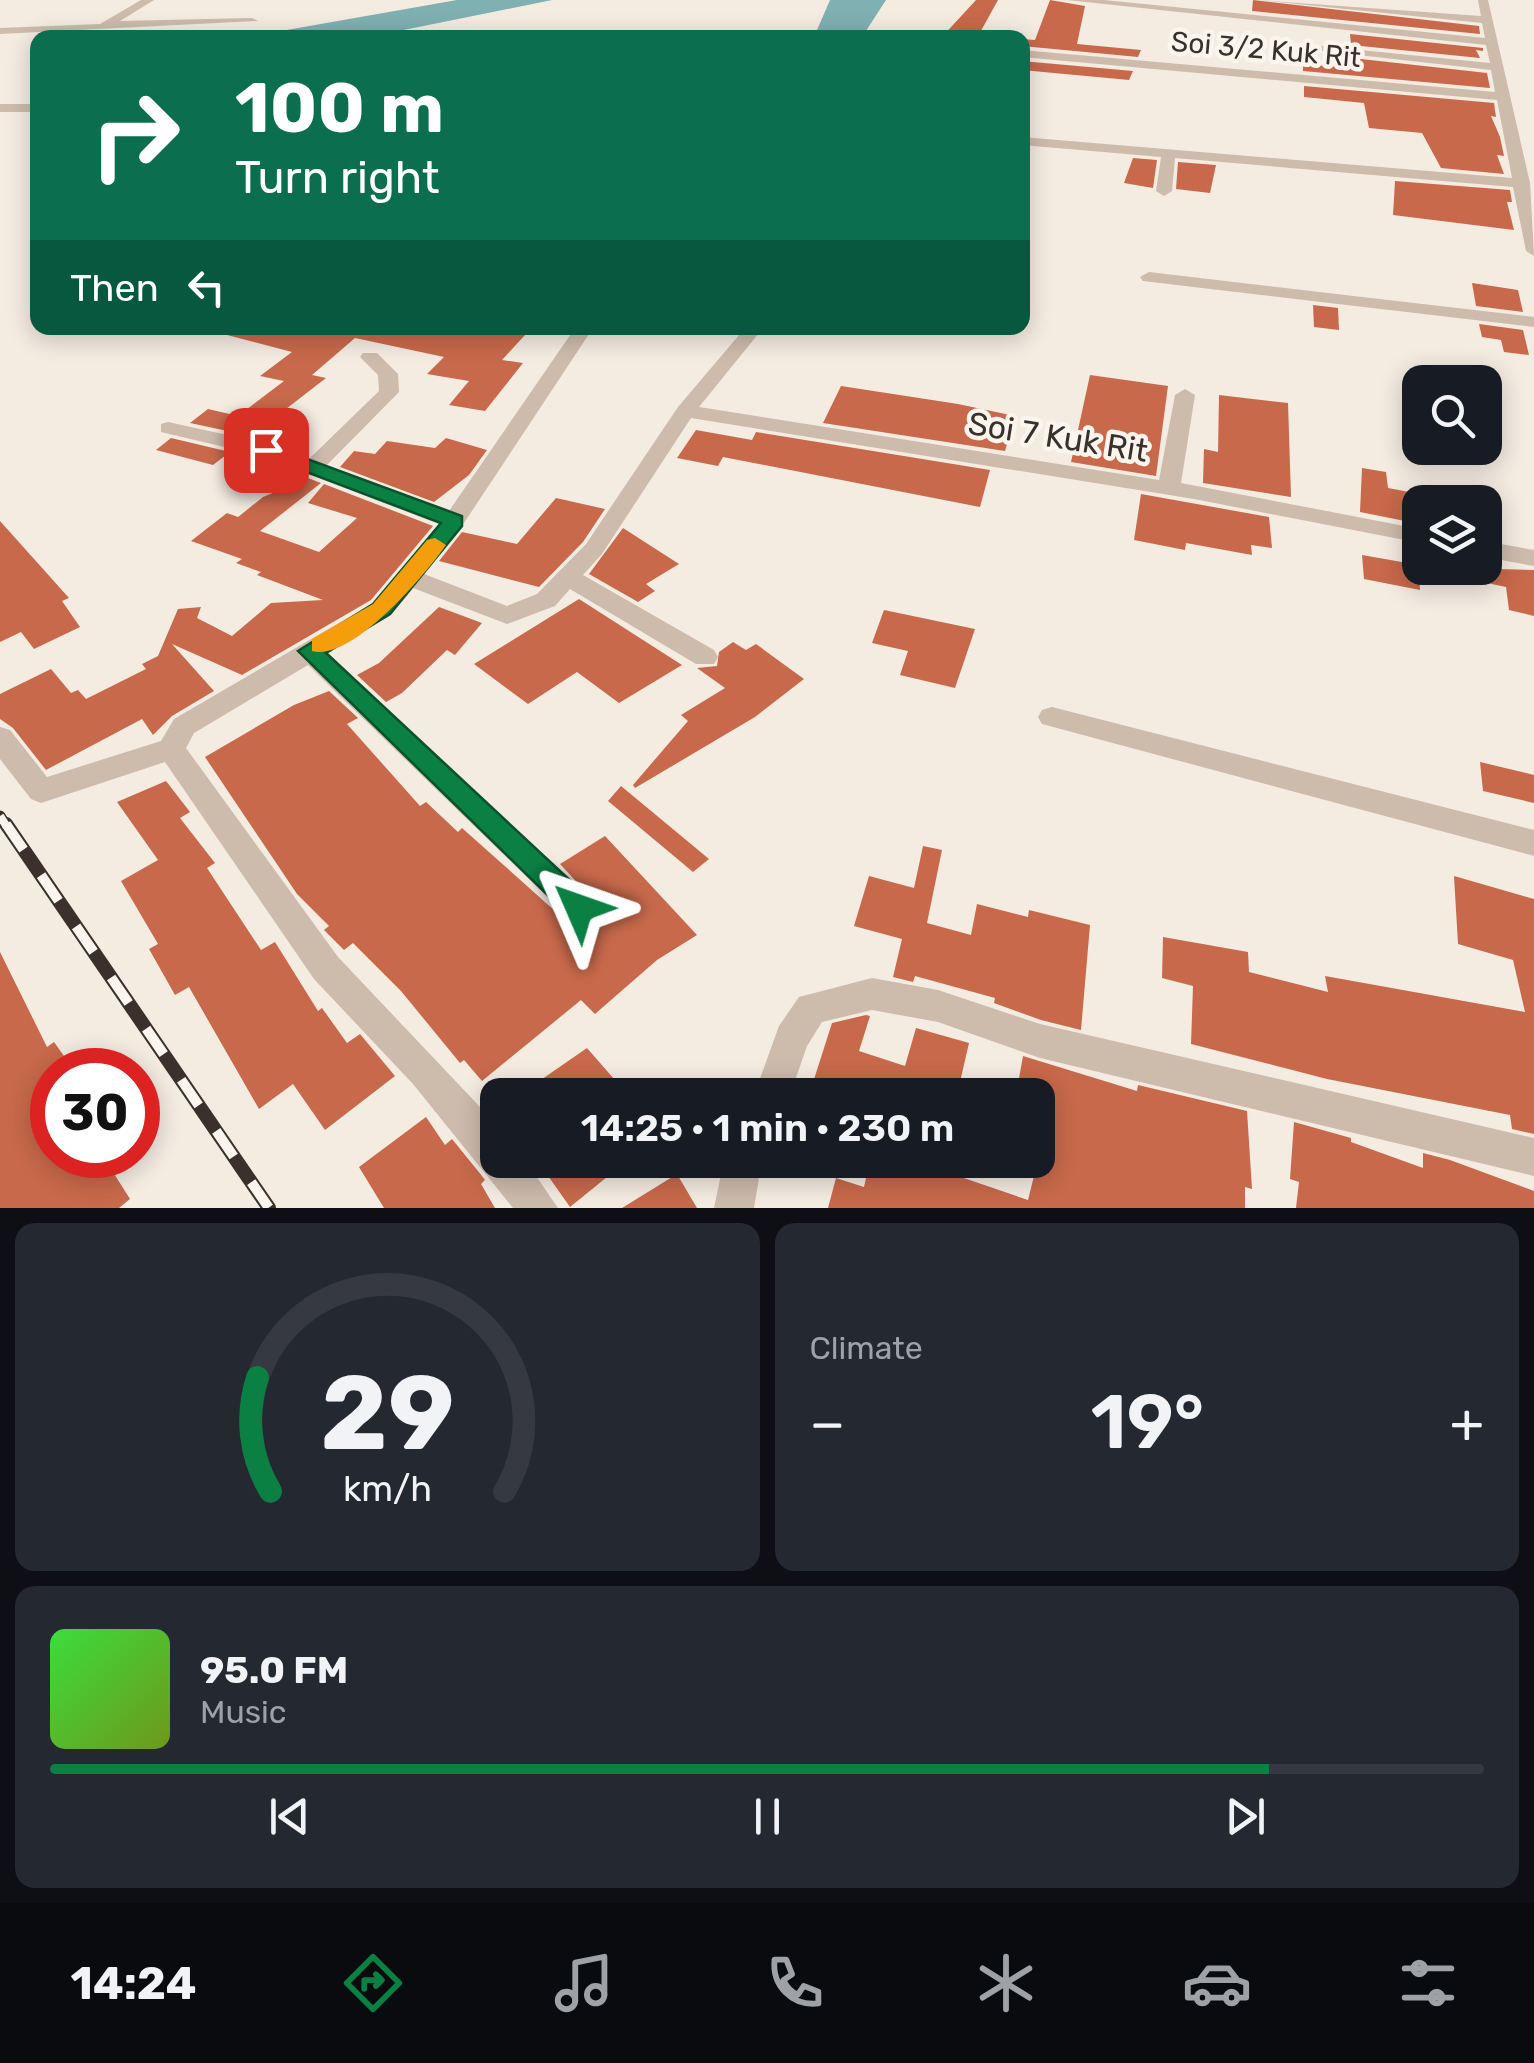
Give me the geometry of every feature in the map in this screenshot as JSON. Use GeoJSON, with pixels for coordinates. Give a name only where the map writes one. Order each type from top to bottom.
{"type":"FeatureCollection","features":[{"type":"Feature","properties":{"kind":"street"},"geometry":{"type":"LineString","coordinates":[[109,25],[148,0]]}},
{"type":"Feature","properties":{"kind":"street"},"geometry":{"type":"LineString","coordinates":[[1072,0],[1493,42]]}},
{"type":"Feature","properties":{"kind":"street"},"geometry":{"type":"LineString","coordinates":[[1262,0],[1488,20]]}},
{"type":"Feature","properties":{"kind":"street"},"geometry":{"type":"LineString","coordinates":[[1483,0],[1534,251]]}},
{"type":"Feature","properties":{"kind":"street"},"geometry":{"type":"LineString","coordinates":[[79,30],[109,25],[252,20]]}},
{"type":"Feature","properties":{"kind":"street"},"geometry":{"type":"LineString","coordinates":[[0,30],[30,30]]}},
{"type":"Feature","properties":{"kind":"street"},"geometry":{"type":"LineString","coordinates":[[1320,50],[1498,67]]}},
{"type":"Feature","properties":{"kind":"street","name":"Soi 3/2 Kuk Rit"},"geometry":{"type":"LineString","coordinates":[[1030,54],[1505,97]]}},
{"type":"Feature","properties":{"kind":"street"},"geometry":{"type":"LineString","coordinates":[[0,108],[30,108]]}},
{"type":"Feature","properties":{"kind":"street"},"geometry":{"type":"LineString","coordinates":[[0,118],[30,118]]}},
{"type":"Feature","properties":{"kind":"street"},"geometry":{"type":"LineString","coordinates":[[1030,142],[1522,184]]}},
{"type":"Feature","properties":{"kind":"street"},"geometry":{"type":"LineString","coordinates":[[1164,192],[1170,154]]}},
{"type":"Feature","properties":{"kind":"street"},"geometry":{"type":"LineString","coordinates":[[1148,277],[1534,322]]}},
{"type":"Feature","properties":{"kind":"street"},"geometry":{"type":"LineString","coordinates":[[0,738],[41,791],[172,749],[184,726],[382,609],[454,521],[579,335]]}},
{"type":"Feature","properties":{"kind":"street"},"geometry":{"type":"LineString","coordinates":[[408,578],[507,615],[546,600],[594,550],[685,411],[748,335]]}},
{"type":"Feature","properties":{"kind":"street"},"geometry":{"type":"LineString","coordinates":[[312,468],[389,392],[388,374],[370,357]]}},
{"type":"Feature","properties":{"kind":"street"},"geometry":{"type":"LineString","coordinates":[[1170,488],[1185,395]]}},
{"type":"Feature","properties":{"kind":"street","name":"Soi 7 Kuk Rit"},"geometry":{"type":"LineString","coordinates":[[685,411],[1170,488],[1402,533]]}},
{"type":"Feature","properties":{"kind":"street"},"geometry":{"type":"LineString","coordinates":[[168,428],[266,450],[454,521]]}},
{"type":"Feature","properties":{"kind":"street"},"geometry":{"type":"LineString","coordinates":[[1502,552],[1534,558]]}},
{"type":"Feature","properties":{"kind":"street"},"geometry":{"type":"LineString","coordinates":[[566,576],[705,656]]}},
{"type":"Feature","properties":{"kind":"street"},"geometry":{"type":"LineString","coordinates":[[310,651],[579,908]]}},
{"type":"Feature","properties":{"kind":"street"},"geometry":{"type":"LineString","coordinates":[[1052,716],[1534,843]]}},
{"type":"Feature","properties":{"kind":"street"},"geometry":{"type":"LineString","coordinates":[[172,749],[326,968],[480,1135]]}},
{"type":"Feature","properties":{"kind":"street"},"geometry":{"type":"LineString","coordinates":[[778,1078],[792,1038],[811,1008],[872,994],[938,1006],[1040,1041],[1534,1158]]}},
{"type":"Feature","properties":{"kind":"street"},"geometry":{"type":"LineString","coordinates":[[515,1178],[538,1208]]}},
{"type":"Feature","properties":{"kind":"street"},"geometry":{"type":"LineString","coordinates":[[734,1208],[740,1178]]}},
{"type":"Feature","properties":{"kind":"water"},"geometry":{"type":"Polygon","coordinates":[[[457,0],[552,0],[404,30],[287,30],[457,0]]]}},
{"type":"Feature","properties":{"kind":"water"},"geometry":{"type":"Polygon","coordinates":[[[830,0],[886,0],[867,30],[817,30],[830,0]]]}},
{"type":"Feature","properties":{"kind":"building"},"geometry":{"type":"Polygon","coordinates":[[[976,0],[998,0],[981,30],[948,30],[976,0]]]}},
{"type":"Feature","properties":{"kind":"building"},"geometry":{"type":"Polygon","coordinates":[[[1050,0],[1085,6],[1077,44],[1141,50],[1138,57],[1030,47],[1030,40],[1035,40],[1050,0]]]}},
{"type":"Feature","properties":{"kind":"building"},"geometry":{"type":"Polygon","coordinates":[[[1253,0],[1479,26],[1480,34],[1252,11],[1253,0]]]}},
{"type":"Feature","properties":{"kind":"building"},"geometry":{"type":"Polygon","coordinates":[[[1350,34],[1483,48],[1483,51],[1476,50],[1480,58],[1351,45],[1350,34]]]}},
{"type":"Feature","properties":{"kind":"building"},"geometry":{"type":"Polygon","coordinates":[[[1352,58],[1487,73],[1490,88],[1303,71],[1303,64],[1353,68],[1352,58]]]}},
{"type":"Feature","properties":{"kind":"building"},"geometry":{"type":"Polygon","coordinates":[[[1030,62],[1133,71],[1129,80],[1030,71],[1030,62]]]}},
{"type":"Feature","properties":{"kind":"building"},"geometry":{"type":"Polygon","coordinates":[[[1304,86],[1494,103],[1496,117],[1491,116],[1500,137],[1504,156],[1497,155],[1504,174],[1441,168],[1422,133],[1369,128],[1364,103],[1304,97],[1304,86]]]}},
{"type":"Feature","properties":{"kind":"building"},"geometry":{"type":"Polygon","coordinates":[[[1133,158],[1157,160],[1153,188],[1124,183],[1133,158]]]}},
{"type":"Feature","properties":{"kind":"building"},"geometry":{"type":"Polygon","coordinates":[[[1178,162],[1216,165],[1210,193],[1176,189],[1178,162]]]}},
{"type":"Feature","properties":{"kind":"building"},"geometry":{"type":"Polygon","coordinates":[[[1395,181],[1510,190],[1512,202],[1507,202],[1514,230],[1393,215],[1395,181]]]}},
{"type":"Feature","properties":{"kind":"building"},"geometry":{"type":"Polygon","coordinates":[[[1472,283],[1518,290],[1523,312],[1476,306],[1472,283]]]}},
{"type":"Feature","properties":{"kind":"building"},"geometry":{"type":"Polygon","coordinates":[[[1313,305],[1338,308],[1339,330],[1314,327],[1313,305]]]}},
{"type":"Feature","properties":{"kind":"building"},"geometry":{"type":"Polygon","coordinates":[[[1479,324],[1523,330],[1529,355],[1504,352],[1501,340],[1482,337],[1479,324]]]}},
{"type":"Feature","properties":{"kind":"building"},"geometry":{"type":"Polygon","coordinates":[[[227,335],[525,335],[502,360],[523,363],[485,411],[449,405],[469,381],[427,374],[444,357],[355,338],[312,375],[326,378],[251,436],[190,423],[208,409],[238,416],[284,381],[260,376],[292,352],[227,335]]]}},
{"type":"Feature","properties":{"kind":"building"},"geometry":{"type":"Polygon","coordinates":[[[1090,375],[1168,386],[1156,476],[1071,462],[1090,375]]]}},
{"type":"Feature","properties":{"kind":"building"},"geometry":{"type":"Polygon","coordinates":[[[841,386],[1015,416],[1005,451],[823,423],[841,386]]]}},
{"type":"Feature","properties":{"kind":"building"},"geometry":{"type":"Polygon","coordinates":[[[1219,395],[1288,403],[1291,497],[1203,483],[1204,449],[1218,452],[1219,395]]]}},
{"type":"Feature","properties":{"kind":"building"},"geometry":{"type":"Polygon","coordinates":[[[696,430],[752,440],[756,432],[990,470],[980,507],[723,457],[718,466],[677,458],[696,430]]]}},
{"type":"Feature","properties":{"kind":"building"},"geometry":{"type":"Polygon","coordinates":[[[171,438],[230,452],[213,465],[156,450],[171,438]]]}},
{"type":"Feature","properties":{"kind":"building"},"geometry":{"type":"Polygon","coordinates":[[[446,438],[487,450],[469,475],[434,502],[340,467],[354,451],[375,454],[387,441],[435,448],[446,438]]]}},
{"type":"Feature","properties":{"kind":"building"},"geometry":{"type":"Polygon","coordinates":[[[1362,468],[1386,472],[1388,488],[1402,491],[1402,520],[1360,512],[1362,468]]]}},
{"type":"Feature","properties":{"kind":"building"},"geometry":{"type":"Polygon","coordinates":[[[308,478],[321,483],[260,531],[319,552],[357,518],[308,503],[324,484],[433,526],[371,600],[242,675],[172,644],[214,691],[172,716],[153,735],[142,719],[46,770],[13,728],[0,719],[0,694],[51,669],[71,693],[78,690],[86,699],[146,669],[142,664],[158,656],[178,609],[201,607],[197,618],[232,636],[271,603],[323,600],[257,575],[261,572],[236,563],[242,559],[191,541],[227,513],[238,517],[263,497],[308,478]]]}},
{"type":"Feature","properties":{"kind":"building"},"geometry":{"type":"Polygon","coordinates":[[[1141,494],[1269,517],[1272,548],[1251,545],[1252,555],[1186,543],[1185,550],[1134,540],[1141,494]]]}},
{"type":"Feature","properties":{"kind":"building"},"geometry":{"type":"Polygon","coordinates":[[[556,498],[605,509],[583,542],[539,587],[439,561],[462,532],[517,544],[556,498]]]}},
{"type":"Feature","properties":{"kind":"building"},"geometry":{"type":"Polygon","coordinates":[[[0,521],[69,598],[62,601],[80,627],[34,649],[21,632],[0,642],[0,521]]]}},
{"type":"Feature","properties":{"kind":"building"},"geometry":{"type":"Polygon","coordinates":[[[623,528],[679,564],[646,584],[655,591],[638,602],[589,574],[623,528]]]}},
{"type":"Feature","properties":{"kind":"building"},"geometry":{"type":"Polygon","coordinates":[[[1362,555],[1402,562],[1402,585],[1420,585],[1420,590],[1364,579],[1362,555]]]}},
{"type":"Feature","properties":{"kind":"building"},"geometry":{"type":"Polygon","coordinates":[[[1502,569],[1534,570],[1534,616],[1509,610],[1506,587],[1497,585],[1502,585],[1502,569]]]}},
{"type":"Feature","properties":{"kind":"building"},"geometry":{"type":"Polygon","coordinates":[[[579,599],[682,665],[619,703],[577,672],[528,704],[474,664],[579,599]]]}},
{"type":"Feature","properties":{"kind":"building"},"geometry":{"type":"Polygon","coordinates":[[[439,607],[482,623],[455,655],[447,650],[402,693],[386,702],[357,675],[379,663],[439,607]]]}},
{"type":"Feature","properties":{"kind":"building"},"geometry":{"type":"Polygon","coordinates":[[[884,610],[975,629],[955,688],[900,675],[908,651],[872,643],[884,610]]]}},
{"type":"Feature","properties":{"kind":"building"},"geometry":{"type":"Polygon","coordinates":[[[733,642],[746,650],[756,644],[804,679],[755,717],[635,788],[633,785],[688,721],[681,715],[725,688],[697,668],[717,666],[719,652],[733,642]]]}},
{"type":"Feature","properties":{"kind":"building"},"geometry":{"type":"Polygon","coordinates":[[[329,691],[358,718],[347,724],[420,806],[426,802],[458,832],[462,828],[565,920],[578,925],[591,921],[598,905],[560,864],[605,836],[697,935],[657,960],[595,1014],[581,1000],[480,1079],[464,1060],[460,1063],[401,991],[353,943],[344,950],[324,930],[329,926],[297,894],[205,757],[294,705],[329,691]]]}},
{"type":"Feature","properties":{"kind":"building"},"geometry":{"type":"Polygon","coordinates":[[[1480,762],[1534,775],[1534,803],[1483,791],[1480,762]]]}},
{"type":"Feature","properties":{"kind":"building"},"geometry":{"type":"Polygon","coordinates":[[[166,781],[190,812],[180,818],[215,863],[207,868],[261,950],[275,942],[318,1011],[322,1008],[347,1043],[360,1034],[395,1076],[325,1130],[293,1084],[259,1109],[189,987],[175,995],[149,949],[158,944],[121,881],[158,860],[117,802],[166,781]]]}},
{"type":"Feature","properties":{"kind":"building"},"geometry":{"type":"Polygon","coordinates":[[[621,786],[709,859],[693,872],[608,801],[621,786]]]}},
{"type":"Feature","properties":{"kind":"building"},"geometry":{"type":"Polygon","coordinates":[[[923,846],[942,850],[927,923],[971,935],[977,904],[1028,917],[1029,910],[1090,925],[1081,1030],[994,1003],[995,998],[915,976],[913,982],[893,977],[902,939],[854,926],[869,876],[914,888],[923,846]]]}},
{"type":"Feature","properties":{"kind":"building"},"geometry":{"type":"Polygon","coordinates":[[[1454,876],[1534,899],[1534,1134],[1512,1129],[1510,1115],[1327,1079],[1191,1044],[1193,986],[1162,978],[1163,937],[1248,952],[1249,972],[1328,992],[1325,976],[1525,1012],[1513,960],[1458,944],[1454,876]]]}},
{"type":"Feature","properties":{"kind":"building"},"geometry":{"type":"Polygon","coordinates":[[[0,952],[47,1047],[54,1042],[58,1048],[30,1048],[30,1178],[117,1178],[130,1199],[119,1208],[0,1208],[0,952]]]}},
{"type":"Feature","properties":{"kind":"building"},"geometry":{"type":"Polygon","coordinates":[[[870,1016],[859,1051],[905,1066],[916,1028],[969,1043],[961,1078],[814,1078],[832,1023],[870,1016]]]}},
{"type":"Feature","properties":{"kind":"building"},"geometry":{"type":"Polygon","coordinates":[[[587,1048],[613,1078],[544,1078],[587,1048]]]}},
{"type":"Feature","properties":{"kind":"building"},"geometry":{"type":"Polygon","coordinates":[[[1023,1056],[1137,1091],[1138,1085],[1247,1111],[1252,1189],[1245,1187],[1245,1208],[828,1208],[836,1178],[864,1187],[866,1178],[964,1178],[1028,1200],[1034,1178],[1055,1178],[1055,1078],[1019,1078],[1023,1056]]]}},
{"type":"Feature","properties":{"kind":"building"},"geometry":{"type":"Polygon","coordinates":[[[426,1117],[445,1145],[452,1139],[484,1178],[481,1184],[495,1208],[384,1208],[359,1167],[426,1117]]]}},
{"type":"Feature","properties":{"kind":"building"},"geometry":{"type":"Polygon","coordinates":[[[1294,1122],[1351,1138],[1351,1142],[1423,1168],[1423,1153],[1450,1160],[1534,1191],[1534,1208],[1296,1208],[1299,1182],[1290,1179],[1294,1122]]]}},
{"type":"Feature","properties":{"kind":"building"},"geometry":{"type":"Polygon","coordinates":[[[550,1178],[606,1178],[570,1207],[550,1178]]]}},
{"type":"Feature","properties":{"kind":"building"},"geometry":{"type":"Polygon","coordinates":[[[671,1178],[679,1178],[697,1208],[622,1208],[671,1178]]]}},
{"type":"Feature","properties":{"kind":"railway"},"geometry":{"type":"LineString","coordinates":[[0,816],[7,827]]}},
{"type":"Feature","properties":{"kind":"railway"},"geometry":{"type":"LineString","coordinates":[[6,824],[269,1208]]}},
{"type":"Feature","properties":{"kind":"slow traffic"},"geometry":{"type":"LineString","coordinates":[[321,645],[382,609],[435,545]]}},
{"type":"Feature","properties":{"kind":"route"},"geometry":{"type":"LineString","coordinates":[[266,450],[454,521],[382,609],[310,651],[579,908]]}}]}
